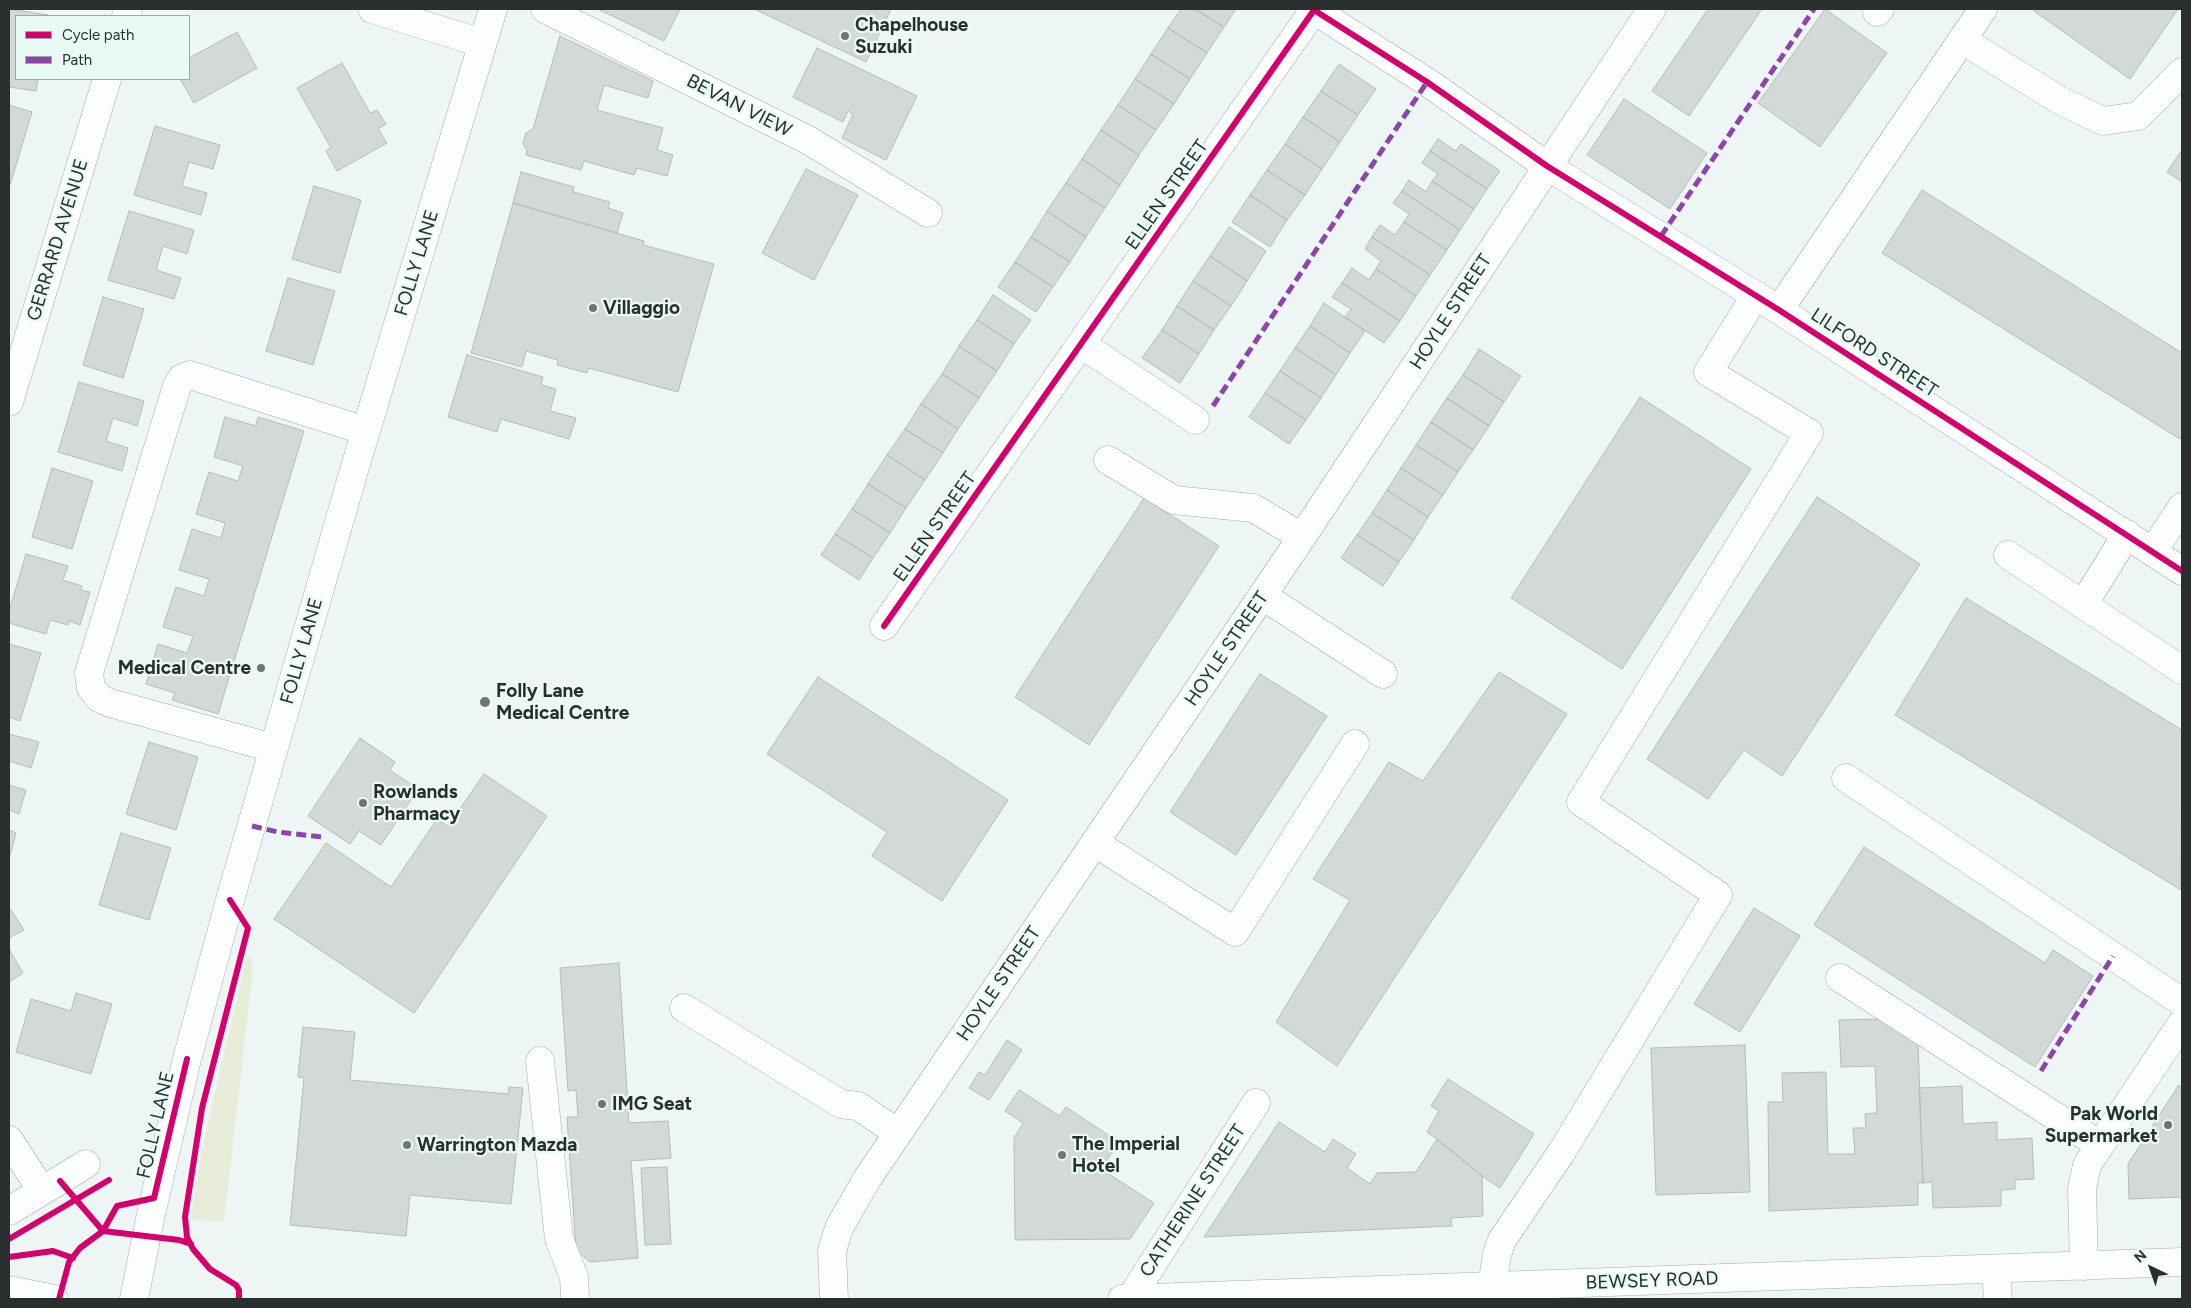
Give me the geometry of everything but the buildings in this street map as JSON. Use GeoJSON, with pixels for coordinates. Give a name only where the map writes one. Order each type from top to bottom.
{"type":"FeatureCollection","features":[{"type":"Feature","properties":{"kind":"street"},"geometry":{"type":"LineString","coordinates":[[372,9],[482,43]]}},
{"type":"Feature","properties":{"kind":"street","name":"FOLLY LANE"},"geometry":{"type":"LineString","coordinates":[[134,1299],[150,1214],[187,1059],[273,748],[493,9]]}},
{"type":"Feature","properties":{"kind":"street","name":"BEVAN VIEW"},"geometry":{"type":"LineString","coordinates":[[545,9],[808,140],[928,213]]}},
{"type":"Feature","properties":{"kind":"street","name":"HOYLE STREET"},"geometry":{"type":"LineString","coordinates":[[834,1299],[832,1251],[839,1228],[867,1179],[1263,596],[1652,9]]}},
{"type":"Feature","properties":{"kind":"street"},"geometry":{"type":"LineString","coordinates":[[1779,310],[1982,9]]}},
{"type":"Feature","properties":{"kind":"street","name":"ELLEN STREET"},"geometry":{"type":"LineString","coordinates":[[884,626],[1313,10],[1427,82],[1547,166]]}},
{"type":"Feature","properties":{"kind":"street"},"geometry":{"type":"LineString","coordinates":[[1962,40],[2060,101],[2102,121],[2138,116],[2182,72]]}},
{"type":"Feature","properties":{"kind":"street","name":"GERRARD AVENUE"},"geometry":{"type":"LineString","coordinates":[[9,402],[107,80]]}},
{"type":"Feature","properties":{"kind":"street","name":"LILFORD STREET"},"geometry":{"type":"LineString","coordinates":[[1547,166],[1779,310],[2182,570]]}},
{"type":"Feature","properties":{"kind":"street"},"geometry":{"type":"LineString","coordinates":[[1510,1290],[1497,1254],[1502,1240],[1561,1153],[1718,895],[1580,802],[1809,433],[1708,372],[1756,296]]}},
{"type":"Feature","properties":{"kind":"street"},"geometry":{"type":"LineString","coordinates":[[1081,344],[1195,420]]}},
{"type":"Feature","properties":{"kind":"street"},"geometry":{"type":"LineString","coordinates":[[273,748],[110,703],[100,698],[91,688],[89,673],[177,386],[182,378],[190,375],[366,431]]}},
{"type":"Feature","properties":{"kind":"street"},"geometry":{"type":"LineString","coordinates":[[1108,460],[1174,500],[1253,508],[1302,537]]}},
{"type":"Feature","properties":{"kind":"street"},"geometry":{"type":"LineString","coordinates":[[2153,551],[2182,507]]}},
{"type":"Feature","properties":{"kind":"street"},"geometry":{"type":"LineString","coordinates":[[2083,605],[2127,534]]}},
{"type":"Feature","properties":{"kind":"street"},"geometry":{"type":"LineString","coordinates":[[2008,555],[2182,670]]}},
{"type":"Feature","properties":{"kind":"street"},"geometry":{"type":"LineString","coordinates":[[1263,596],[1383,674]]}},
{"type":"Feature","properties":{"kind":"street"},"geometry":{"type":"LineString","coordinates":[[1095,843],[1234,932],[1356,744]]}},
{"type":"Feature","properties":{"kind":"street"},"geometry":{"type":"LineString","coordinates":[[1846,778],[2182,1002]]}},
{"type":"Feature","properties":{"kind":"street"},"geometry":{"type":"LineString","coordinates":[[1840,978],[2100,1145]]}},
{"type":"Feature","properties":{"kind":"street"},"geometry":{"type":"LineString","coordinates":[[684,1008],[842,1104],[858,1106],[898,1133]]}},
{"type":"Feature","properties":{"kind":"street"},"geometry":{"type":"LineString","coordinates":[[2084,1266],[2082,1190],[2087,1165],[2182,1023]]}},
{"type":"Feature","properties":{"kind":"street"},"geometry":{"type":"LineString","coordinates":[[540,1061],[559,1239],[574,1277],[576,1299]]}},
{"type":"Feature","properties":{"kind":"street","name":"CATHERINE STREET"},"geometry":{"type":"LineString","coordinates":[[1130,1299],[1256,1103]]}},
{"type":"Feature","properties":{"kind":"street"},"geometry":{"type":"LineString","coordinates":[[9,1140],[42,1191]]}},
{"type":"Feature","properties":{"kind":"street"},"geometry":{"type":"LineString","coordinates":[[9,1211],[86,1164]]}},
{"type":"Feature","properties":{"kind":"street","name":"BEWSEY ROAD"},"geometry":{"type":"LineString","coordinates":[[1122,1299],[1510,1290],[1668,1290],[1996,1270],[2182,1262]]}},
{"type":"Feature","properties":{"kind":"street"},"geometry":{"type":"LineString","coordinates":[[1996,1270],[1998,1299]]}},
{"type":"Feature","properties":{"kind":"street"},"geometry":{"type":"LineString","coordinates":[[9,1290],[54,1299]]}},
{"type":"Feature","properties":{"kind":"green space"},"geometry":{"type":"Polygon","coordinates":[[[247,956],[252,957],[252,977],[224,1222],[190,1220],[203,1144],[247,956]]]}},
{"type":"Feature","properties":{"kind":"marked path"},"geometry":{"type":"LineString","coordinates":[[1661,236],[1814,9]]}},
{"type":"Feature","properties":{"kind":"marked path"},"geometry":{"type":"LineString","coordinates":[[1213,406],[1427,82]]}},
{"type":"Feature","properties":{"kind":"marked path"},"geometry":{"type":"LineString","coordinates":[[252,826],[278,832],[322,837]]}},
{"type":"Feature","properties":{"kind":"marked path"},"geometry":{"type":"LineString","coordinates":[[2041,1071],[2113,956]]}},
{"type":"Feature","properties":{"kind":"cycle path"},"geometry":{"type":"LineString","coordinates":[[884,626],[1314,10],[1427,82],[1547,166],[1779,310],[2182,571]]}},
{"type":"Feature","properties":{"kind":"cycle path"},"geometry":{"type":"LineString","coordinates":[[230,900],[248,928],[202,1108],[185,1217],[187,1237],[193,1249],[210,1269],[236,1285],[239,1290],[239,1299]]}},
{"type":"Feature","properties":{"kind":"cycle path"},"geometry":{"type":"LineString","coordinates":[[59,1299],[69,1262],[80,1248],[103,1231],[117,1206],[154,1198],[187,1059]]}},
{"type":"Feature","properties":{"kind":"cycle path"},"geometry":{"type":"LineString","coordinates":[[9,1239],[109,1180]]}},
{"type":"Feature","properties":{"kind":"cycle path"},"geometry":{"type":"LineString","coordinates":[[60,1181],[103,1231]]}},
{"type":"Feature","properties":{"kind":"cycle path"},"geometry":{"type":"LineString","coordinates":[[103,1231],[179,1240],[191,1244]]}},
{"type":"Feature","properties":{"kind":"cycle path"},"geometry":{"type":"LineString","coordinates":[[9,1257],[53,1251],[73,1258]]}},
{"type":"Feature","properties":{"kind":"place","name":"Chapelhouse Suzuki"},"geometry":{"type":"Point","coordinates":[845,36]}},
{"type":"Feature","properties":{"kind":"place","name":"Villaggio"},"geometry":{"type":"Point","coordinates":[593,308]}},
{"type":"Feature","properties":{"kind":"place","name":"Medical Centre"},"geometry":{"type":"Point","coordinates":[261,668]}},
{"type":"Feature","properties":{"kind":"place","name":"Folly Lane Medical Centre"},"geometry":{"type":"Point","coordinates":[485,702]}},
{"type":"Feature","properties":{"kind":"place","name":"Rowlands Pharmacy"},"geometry":{"type":"Point","coordinates":[363,803]}},
{"type":"Feature","properties":{"kind":"place","name":"IMG Seat"},"geometry":{"type":"Point","coordinates":[602,1104]}},
{"type":"Feature","properties":{"kind":"place","name":"Pak World Supermarket"},"geometry":{"type":"Point","coordinates":[2168,1125]}},
{"type":"Feature","properties":{"kind":"place","name":"Warrington Mazda"},"geometry":{"type":"Point","coordinates":[407,1145]}},
{"type":"Feature","properties":{"kind":"place","name":"The Imperial Hotel"},"geometry":{"type":"Point","coordinates":[1062,1155]}}]}
